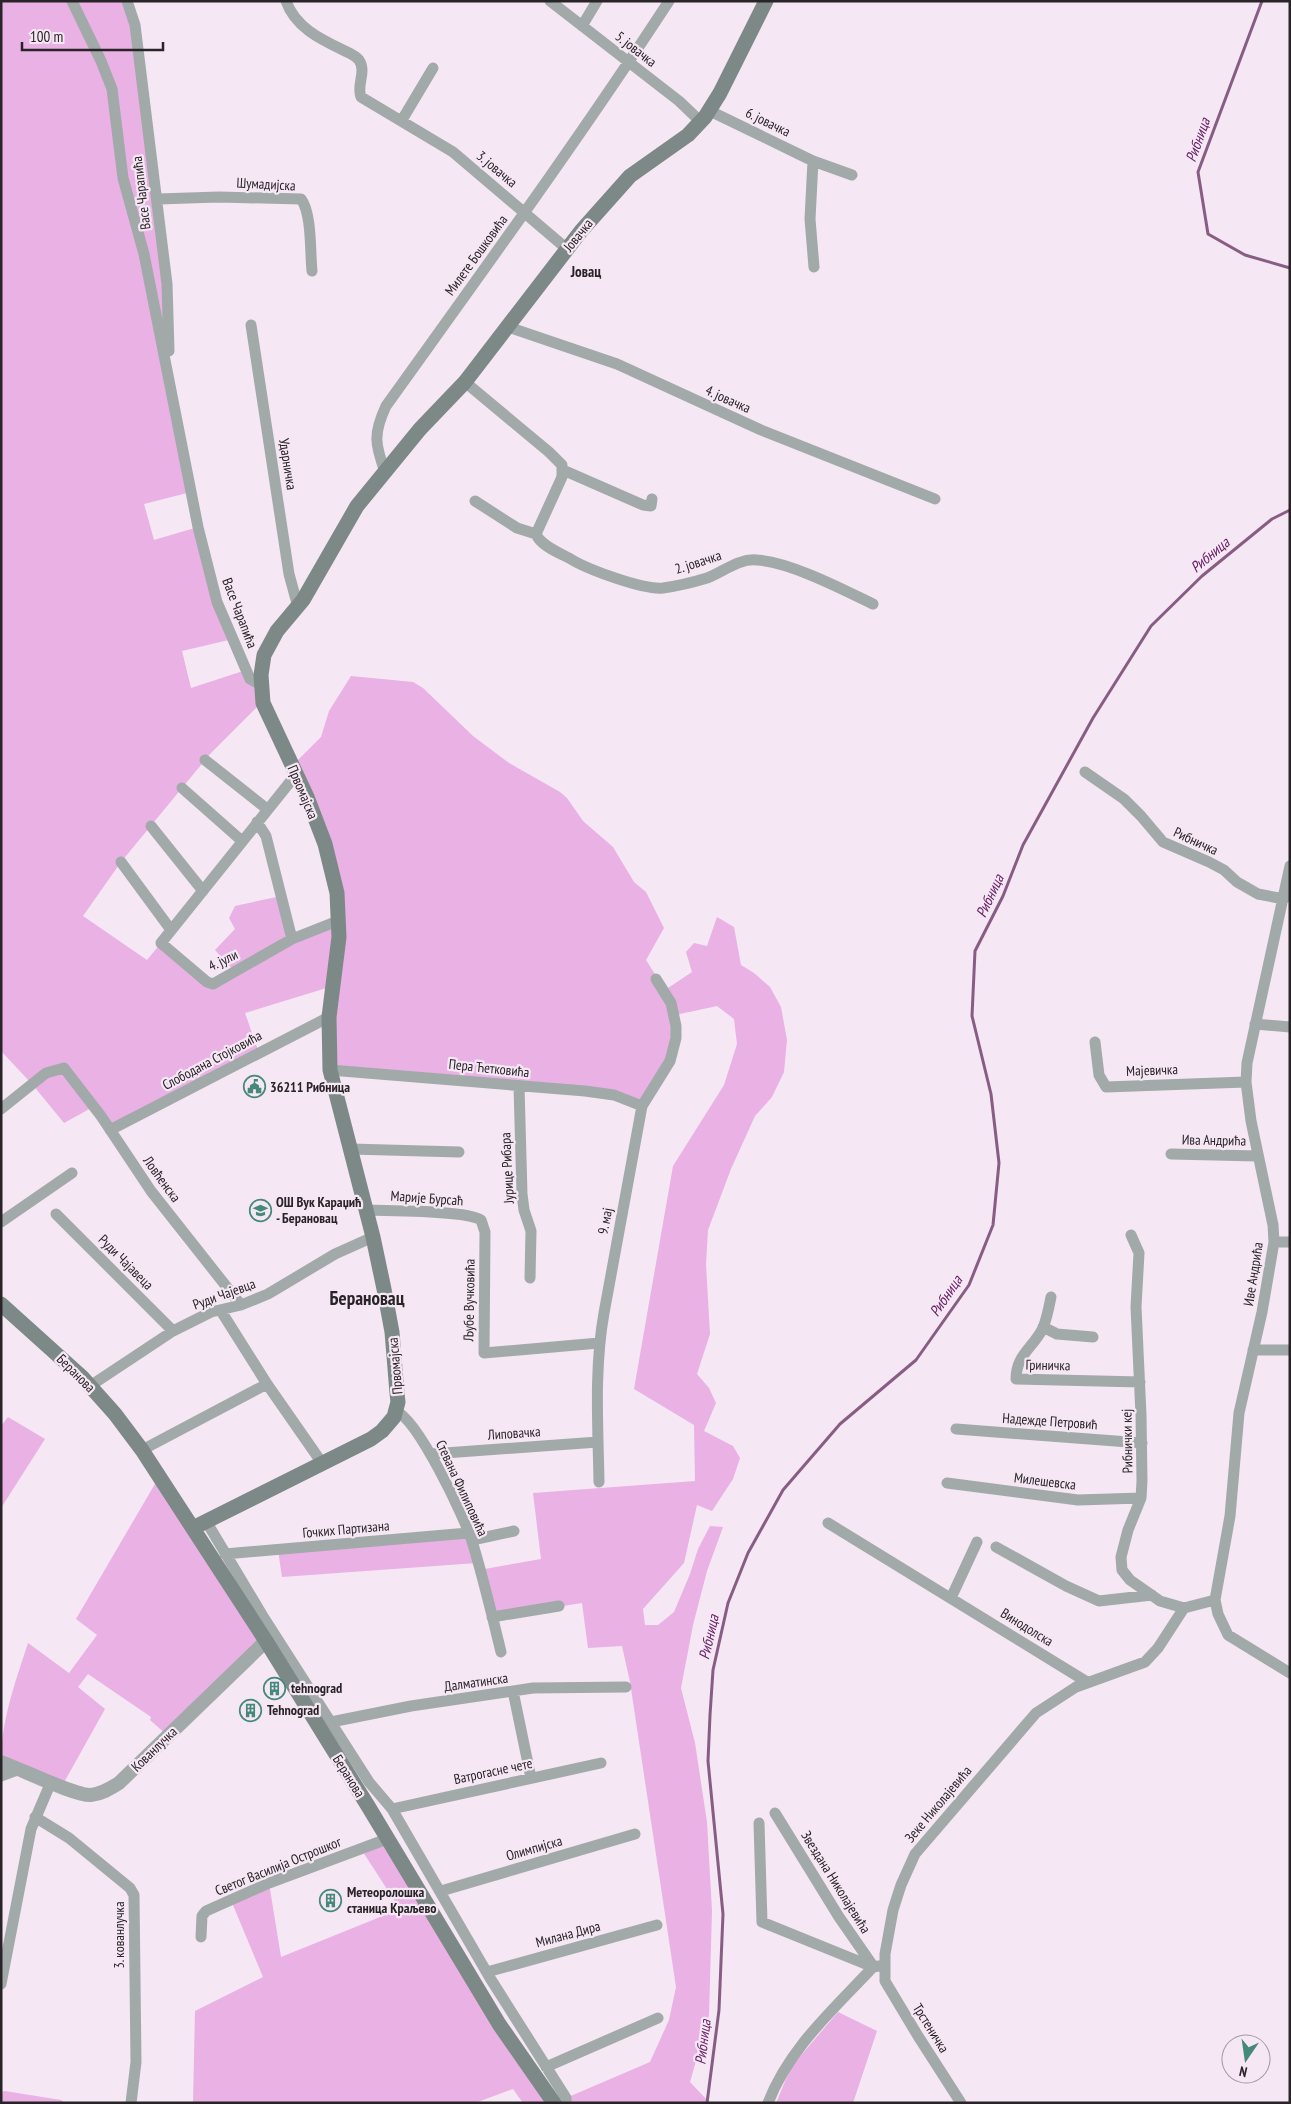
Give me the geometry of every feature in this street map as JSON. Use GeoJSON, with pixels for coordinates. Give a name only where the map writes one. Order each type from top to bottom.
{"type":"FeatureCollection","features":[{"type":"Feature","properties":{"kind":"main road","name":"Јовачка"},"geometry":{"type":"LineString","coordinates":[[385,472],[420,429],[465,382],[602,206],[630,176],[678,143],[706,116],[766,1]]}},
{"type":"Feature","properties":{"kind":"main road","name":"Првомајска"},"geometry":{"type":"LineString","coordinates":[[199,1524],[371,1439],[390,1423],[396,1411],[398,1392],[392,1332],[374,1237],[330,1070],[329,1017],[338,956],[340,920],[337,893],[330,859],[298,776],[266,712],[261,686],[262,664],[267,648],[277,630],[298,606],[356,506],[385,472]]}},
{"type":"Feature","properties":{"kind":"main road","name":"Беранова"},"geometry":{"type":"LineString","coordinates":[[1,1304],[90,1386],[115,1414],[199,1524],[266,1641],[368,1806],[498,2024],[554,2103]]}},
{"type":"Feature","properties":{"kind":"street","name":"Васе Чарапића"},"geometry":{"type":"LineString","coordinates":[[72,1],[101,61],[112,89],[123,178],[144,254],[198,527],[216,602],[250,679],[261,686]]}},
{"type":"Feature","properties":{"kind":"street","name":"Васе Чарапића"},"geometry":{"type":"LineString","coordinates":[[127,1],[135,25],[158,198],[167,284],[170,383]]}},
{"type":"Feature","properties":{"kind":"street","name":"3. јовачка"},"geometry":{"type":"LineString","coordinates":[[286,1],[293,16],[304,26],[314,34],[354,55],[360,61],[363,69],[359,88],[361,97],[453,152],[567,249]]}},
{"type":"Feature","properties":{"kind":"street","name":"5. јовачка"},"geometry":{"type":"LineString","coordinates":[[550,1],[679,101],[706,116]]}},
{"type":"Feature","properties":{"kind":"street"},"geometry":{"type":"LineString","coordinates":[[582,26],[597,1]]}},
{"type":"Feature","properties":{"kind":"street","name":"Милете Бошковића"},"geometry":{"type":"LineString","coordinates":[[385,472],[377,451],[376,426],[386,406],[525,212],[629,63],[669,1]]}},
{"type":"Feature","properties":{"kind":"street"},"geometry":{"type":"LineString","coordinates":[[402,120],[433,68]]}},
{"type":"Feature","properties":{"kind":"street","name":"6. јовачка"},"geometry":{"type":"LineString","coordinates":[[706,116],[813,161],[852,175]]}},
{"type":"Feature","properties":{"kind":"street"},"geometry":{"type":"LineString","coordinates":[[813,161],[810,219],[814,267]]}},
{"type":"Feature","properties":{"kind":"street","name":"Шумадијска"},"geometry":{"type":"LineString","coordinates":[[158,198],[301,199],[304,203],[307,217],[312,271]]}},
{"type":"Feature","properties":{"kind":"street","name":"Ударничка"},"geometry":{"type":"LineString","coordinates":[[250,325],[290,574],[298,606]]}},
{"type":"Feature","properties":{"kind":"street","name":"4. јовачка"},"geometry":{"type":"LineString","coordinates":[[508,326],[616,364],[761,430],[935,499]]}},
{"type":"Feature","properties":{"kind":"street"},"geometry":{"type":"LineString","coordinates":[[465,382],[558,459],[562,465],[562,477],[536,534]]}},
{"type":"Feature","properties":{"kind":"street"},"geometry":{"type":"LineString","coordinates":[[563,470],[644,505],[651,506],[652,499]]}},
{"type":"Feature","properties":{"kind":"street","name":"2. јовачка"},"geometry":{"type":"LineString","coordinates":[[475,501],[517,528],[536,534],[542,542],[576,562],[596,571],[656,588],[707,578],[742,562],[759,560],[823,581],[873,604]]}},
{"type":"Feature","properties":{"kind":"street"},"geometry":{"type":"LineString","coordinates":[[205,760],[267,809]]}},
{"type":"Feature","properties":{"kind":"street","name":"Рибничка"},"geometry":{"type":"LineString","coordinates":[[1085,772],[1124,800],[1141,816],[1163,842],[1224,870],[1236,882],[1258,894],[1286,897]]}},
{"type":"Feature","properties":{"kind":"street","name":"4. јули"},"geometry":{"type":"LineString","coordinates":[[298,776],[290,782],[267,809],[161,944],[207,982],[213,984],[292,939],[340,920]]}},
{"type":"Feature","properties":{"kind":"street"},"geometry":{"type":"LineString","coordinates":[[182,788],[242,841]]}},
{"type":"Feature","properties":{"kind":"street"},"geometry":{"type":"LineString","coordinates":[[257,822],[266,836],[292,939]]}},
{"type":"Feature","properties":{"kind":"street"},"geometry":{"type":"LineString","coordinates":[[151,826],[202,891]]}},
{"type":"Feature","properties":{"kind":"street"},"geometry":{"type":"LineString","coordinates":[[121,862],[171,930]]}},
{"type":"Feature","properties":{"kind":"street","name":"Иве Андрића"},"geometry":{"type":"LineString","coordinates":[[1214,1600],[1230,1516],[1239,1413],[1268,1279],[1274,1242],[1273,1225],[1257,1156],[1246,1082],[1247,1063],[1286,897],[1290,866]]}},
{"type":"Feature","properties":{"kind":"street","name":"9. мај"},"geometry":{"type":"LineString","coordinates":[[599,1482],[599,1343],[642,1106],[670,1061],[676,1038],[676,1026],[671,1003],[656,979]]}},
{"type":"Feature","properties":{"kind":"street","name":"Слободана Стојковића"},"geometry":{"type":"LineString","coordinates":[[110,1130],[329,1017]]}},
{"type":"Feature","properties":{"kind":"street"},"geometry":{"type":"LineString","coordinates":[[1255,1024],[1290,1026]]}},
{"type":"Feature","properties":{"kind":"street","name":"Мајевичка"},"geometry":{"type":"LineString","coordinates":[[1094,1042],[1099,1074],[1106,1087],[1246,1082]]}},
{"type":"Feature","properties":{"kind":"street","name":"Ловћенска"},"geometry":{"type":"LineString","coordinates":[[1,1109],[46,1073],[64,1068],[110,1130],[151,1191],[238,1305]]}},
{"type":"Feature","properties":{"kind":"street","name":"Пера Ћетковића"},"geometry":{"type":"LineString","coordinates":[[330,1070],[614,1095],[642,1106]]}},
{"type":"Feature","properties":{"kind":"street","name":"Јурице Рибара"},"geometry":{"type":"LineString","coordinates":[[519,1086],[522,1194],[524,1210],[531,1231],[530,1278]]}},
{"type":"Feature","properties":{"kind":"street"},"geometry":{"type":"LineString","coordinates":[[351,1148],[459,1152]]}},
{"type":"Feature","properties":{"kind":"street","name":"Ива Андрића"},"geometry":{"type":"LineString","coordinates":[[1172,1154],[1257,1156]]}},
{"type":"Feature","properties":{"kind":"street"},"geometry":{"type":"LineString","coordinates":[[1,1222],[72,1173]]}},
{"type":"Feature","properties":{"kind":"street","name":"Марије Бурсаћ"},"geometry":{"type":"LineString","coordinates":[[367,1210],[465,1216],[478,1218],[483,1223]]}},
{"type":"Feature","properties":{"kind":"street","name":"Руди Чајавеца"},"geometry":{"type":"LineString","coordinates":[[56,1214],[173,1331]]}},
{"type":"Feature","properties":{"kind":"street","name":"Љубе Вучковића"},"geometry":{"type":"LineString","coordinates":[[483,1223],[485,1232],[484,1353],[599,1343]]}},
{"type":"Feature","properties":{"kind":"street","name":"Рибнички кеј"},"geometry":{"type":"LineString","coordinates":[[1131,1235],[1138,1253],[1136,1307],[1142,1443],[1141,1498],[1128,1530],[1120,1557],[1122,1570],[1130,1580],[1160,1601],[1184,1608]]}},
{"type":"Feature","properties":{"kind":"street","name":"Руди Чајевца"},"geometry":{"type":"LineString","coordinates":[[90,1386],[173,1331],[211,1312],[221,1311],[268,1294],[335,1254],[374,1237]]}},
{"type":"Feature","properties":{"kind":"street"},"geometry":{"type":"LineString","coordinates":[[1274,1242],[1290,1242]]}},
{"type":"Feature","properties":{"kind":"street","name":"Гриничка"},"geometry":{"type":"LineString","coordinates":[[1052,1297],[1043,1327],[1020,1359],[1016,1368],[1016,1379],[1140,1382]]}},
{"type":"Feature","properties":{"kind":"street"},"geometry":{"type":"LineString","coordinates":[[230,1326],[238,1305]]}},
{"type":"Feature","properties":{"kind":"street"},"geometry":{"type":"LineString","coordinates":[[221,1311],[267,1384],[322,1463]]}},
{"type":"Feature","properties":{"kind":"street"},"geometry":{"type":"LineString","coordinates":[[1043,1327],[1057,1334],[1093,1337]]}},
{"type":"Feature","properties":{"kind":"street"},"geometry":{"type":"LineString","coordinates":[[1253,1350],[1290,1350]]}},
{"type":"Feature","properties":{"kind":"street"},"geometry":{"type":"LineString","coordinates":[[142,1450],[267,1384]]}},
{"type":"Feature","properties":{"kind":"street","name":"Стевана Филиповића"},"geometry":{"type":"LineString","coordinates":[[396,1411],[408,1419],[431,1454],[470,1537],[501,1652]]}},
{"type":"Feature","properties":{"kind":"street","name":"Надежде Петровић"},"geometry":{"type":"LineString","coordinates":[[956,1429],[1142,1443]]}},
{"type":"Feature","properties":{"kind":"street","name":"Липовачка"},"geometry":{"type":"LineString","coordinates":[[431,1454],[598,1442]]}},
{"type":"Feature","properties":{"kind":"street","name":"Милешевска"},"geometry":{"type":"LineString","coordinates":[[946,1483],[1078,1500],[1141,1498]]}},
{"type":"Feature","properties":{"kind":"street","name":"Винодолска"},"geometry":{"type":"LineString","coordinates":[[828,1523],[1087,1682]]}},
{"type":"Feature","properties":{"kind":"street","name":"Беранова"},"geometry":{"type":"LineString","coordinates":[[199,1524],[225,1554],[331,1722],[381,1797],[392,1809],[487,1972],[566,2098],[566,2103]]}},
{"type":"Feature","properties":{"kind":"street","name":"Гочких Партизана"},"geometry":{"type":"LineString","coordinates":[[225,1554],[470,1537],[514,1531]]}},
{"type":"Feature","properties":{"kind":"street"},"geometry":{"type":"LineString","coordinates":[[952,1598],[978,1542]]}},
{"type":"Feature","properties":{"kind":"street"},"geometry":{"type":"LineString","coordinates":[[996,1547],[1066,1586],[1100,1600],[1152,1595]]}},
{"type":"Feature","properties":{"kind":"street"},"geometry":{"type":"LineString","coordinates":[[1184,1608],[1214,1600],[1228,1635],[1290,1673]]}},
{"type":"Feature","properties":{"kind":"street"},"geometry":{"type":"LineString","coordinates":[[492,1617],[559,1606]]}},
{"type":"Feature","properties":{"kind":"street","name":"Зеке Николајевића"},"geometry":{"type":"LineString","coordinates":[[878,1966],[896,1896],[915,1854],[1036,1713],[1054,1700],[1087,1682],[1145,1662],[1158,1648],[1184,1608]]}},
{"type":"Feature","properties":{"kind":"street","name":"Кованлучка"},"geometry":{"type":"LineString","coordinates":[[1,1762],[74,1793],[83,1795],[100,1793],[111,1788],[119,1783],[266,1641]]}},
{"type":"Feature","properties":{"kind":"street","name":"Далматинска"},"geometry":{"type":"LineString","coordinates":[[331,1722],[411,1706],[513,1691],[548,1688],[626,1687]]}},
{"type":"Feature","properties":{"kind":"street"},"geometry":{"type":"LineString","coordinates":[[513,1691],[531,1778]]}},
{"type":"Feature","properties":{"kind":"street","name":"Ватрогасне чете"},"geometry":{"type":"LineString","coordinates":[[392,1809],[601,1763]]}},
{"type":"Feature","properties":{"kind":"street"},"geometry":{"type":"LineString","coordinates":[[1,1776],[20,1769]]}},
{"type":"Feature","properties":{"kind":"street"},"geometry":{"type":"LineString","coordinates":[[1,1984],[35,1817],[51,1782]]}},
{"type":"Feature","properties":{"kind":"street"},"geometry":{"type":"LineString","coordinates":[[368,1806],[381,1797]]}},
{"type":"Feature","properties":{"kind":"street","name":"Звездана Николајевића"},"geometry":{"type":"LineString","coordinates":[[775,1813],[839,1917],[878,1966]]}},
{"type":"Feature","properties":{"kind":"street","name":"3. кованлучка"},"geometry":{"type":"LineString","coordinates":[[35,1817],[69,1838],[130,1888],[134,1894],[136,2062],[131,2103]]}},
{"type":"Feature","properties":{"kind":"street"},"geometry":{"type":"LineString","coordinates":[[758,1823],[762,1922],[878,1966],[800,2046],[783,2070],[768,2103]]}},
{"type":"Feature","properties":{"kind":"street","name":"Олимпијска"},"geometry":{"type":"LineString","coordinates":[[441,1891],[635,1834]]}},
{"type":"Feature","properties":{"kind":"street","name":"Светог Василија Острошког"},"geometry":{"type":"LineString","coordinates":[[201,1937],[202,1916],[206,1912],[269,1883],[387,1839]]}},
{"type":"Feature","properties":{"kind":"street","name":"Милана Дира"},"geometry":{"type":"LineString","coordinates":[[487,1972],[656,1925]]}},
{"type":"Feature","properties":{"kind":"street","name":"Трстеничка"},"geometry":{"type":"LineString","coordinates":[[878,1966],[918,2036],[961,2103]]}},
{"type":"Feature","properties":{"kind":"street"},"geometry":{"type":"LineString","coordinates":[[546,2067],[658,2018]]}},
{"type":"Feature","properties":{"kind":"shaded area"},"geometry":{"type":"Polygon","coordinates":[[[1,1],[127,1],[158,199],[170,383],[191,492],[144,504],[154,540],[198,527],[233,639],[182,651],[191,688],[240,672],[247,672],[254,682],[259,705],[210,754],[121,862],[83,916],[147,960],[161,943],[207,982],[235,972],[215,950],[235,929],[229,918],[235,906],[281,896],[293,938],[339,920],[337,893],[293,765],[321,737],[329,711],[351,676],[413,682],[423,688],[473,736],[509,763],[560,792],[567,798],[583,821],[613,847],[634,882],[646,892],[664,928],[646,960],[665,990],[692,972],[686,952],[694,943],[707,946],[717,917],[734,927],[741,965],[770,987],[781,1007],[787,1040],[784,1072],[772,1097],[755,1116],[731,1169],[708,1230],[706,1264],[710,1334],[697,1374],[709,1388],[716,1403],[704,1431],[733,1446],[740,1458],[733,1479],[712,1511],[697,1505],[684,1563],[643,1609],[645,1625],[658,1625],[674,1612],[698,1549],[710,1526],[723,1527],[707,1571],[693,1625],[681,1688],[695,1743],[707,1822],[712,1911],[709,2015],[690,2082],[707,2100],[707,2103],[568,2103],[566,2098],[650,2062],[669,2020],[676,1987],[630,1682],[622,1646],[588,1648],[582,1603],[492,1617],[479,1570],[541,1559],[533,1493],[695,1481],[694,1425],[634,1389],[673,1166],[724,1085],[737,1044],[734,1019],[717,1006],[675,1015],[676,1038],[642,1106],[627,1098],[330,1070],[333,986],[245,1013],[259,1053],[110,1130],[93,1107],[64,1123],[32,1084],[1,1051],[1,1]]]}},
{"type":"Feature","properties":{"kind":"shaded area"},"geometry":{"type":"Polygon","coordinates":[[[8,1417],[45,1439],[1,1508],[1,1426],[8,1417]]]}},
{"type":"Feature","properties":{"kind":"shaded area"},"geometry":{"type":"Polygon","coordinates":[[[159,1477],[266,1641],[168,1736],[150,1720],[151,1717],[88,1674],[78,1687],[105,1709],[62,1786],[1,1762],[6,1717],[28,1643],[69,1673],[97,1635],[76,1619],[159,1477]]]}},
{"type":"Feature","properties":{"kind":"shaded area"},"geometry":{"type":"Polygon","coordinates":[[[468,1533],[477,1563],[282,1577],[278,1550],[468,1533]]]}},
{"type":"Feature","properties":{"kind":"shaded area"},"geometry":{"type":"Polygon","coordinates":[[[387,1839],[554,2103],[523,2103],[513,2089],[475,2103],[193,2103],[195,2011],[263,1977],[230,1898],[269,1883],[281,1957],[400,1909],[361,1849],[387,1839]]]}},
{"type":"Feature","properties":{"kind":"shaded area"},"geometry":{"type":"Polygon","coordinates":[[[838,2012],[877,2031],[853,2103],[776,2103],[791,2067],[838,2012]]]}},
{"type":"Feature","properties":{"kind":"shaded area"},"geometry":{"type":"Polygon","coordinates":[[[5,2091],[61,2100],[65,2103],[1,2103],[1,2092],[5,2091]]]}},
{"type":"Feature","properties":{"kind":"waterway","name":"Рибница"},"geometry":{"type":"LineString","coordinates":[[1262,1],[1198,172],[1208,234],[1245,255],[1290,268]]}},
{"type":"Feature","properties":{"kind":"waterway","name":"Рибница"},"geometry":{"type":"LineString","coordinates":[[707,2103],[719,2010],[723,1914],[708,1761],[713,1670],[728,1603],[748,1553],[783,1490],[840,1424],[916,1360],[969,1285],[993,1225],[999,1163],[991,1094],[972,1016],[975,951],[1003,896],[1023,845],[1093,718],[1151,626],[1202,576],[1272,519],[1290,510]]}},
{"type":"Feature","properties":{"kind":"place","name":"36211 Рибница"},"geometry":{"type":"Point","coordinates":[254,1087]}},
{"type":"Feature","properties":{"kind":"place","name":"ОШ Вук Караџић - Берановац"},"geometry":{"type":"Point","coordinates":[260,1210]}},
{"type":"Feature","properties":{"kind":"place","name":"tehnograd"},"geometry":{"type":"Point","coordinates":[275,1688]}},
{"type":"Feature","properties":{"kind":"place","name":"Tehnograd"},"geometry":{"type":"Point","coordinates":[251,1710]}},
{"type":"Feature","properties":{"kind":"place","name":"Метеоролошка станица Краљево"},"geometry":{"type":"Point","coordinates":[331,1900]}},
{"type":"Feature","properties":{"kind":"district","name":"Јовац"},"geometry":{"type":"Point","coordinates":[586,272]}},
{"type":"Feature","properties":{"kind":"district","name":"Берановац"},"geometry":{"type":"Point","coordinates":[367,1298]}}]}
